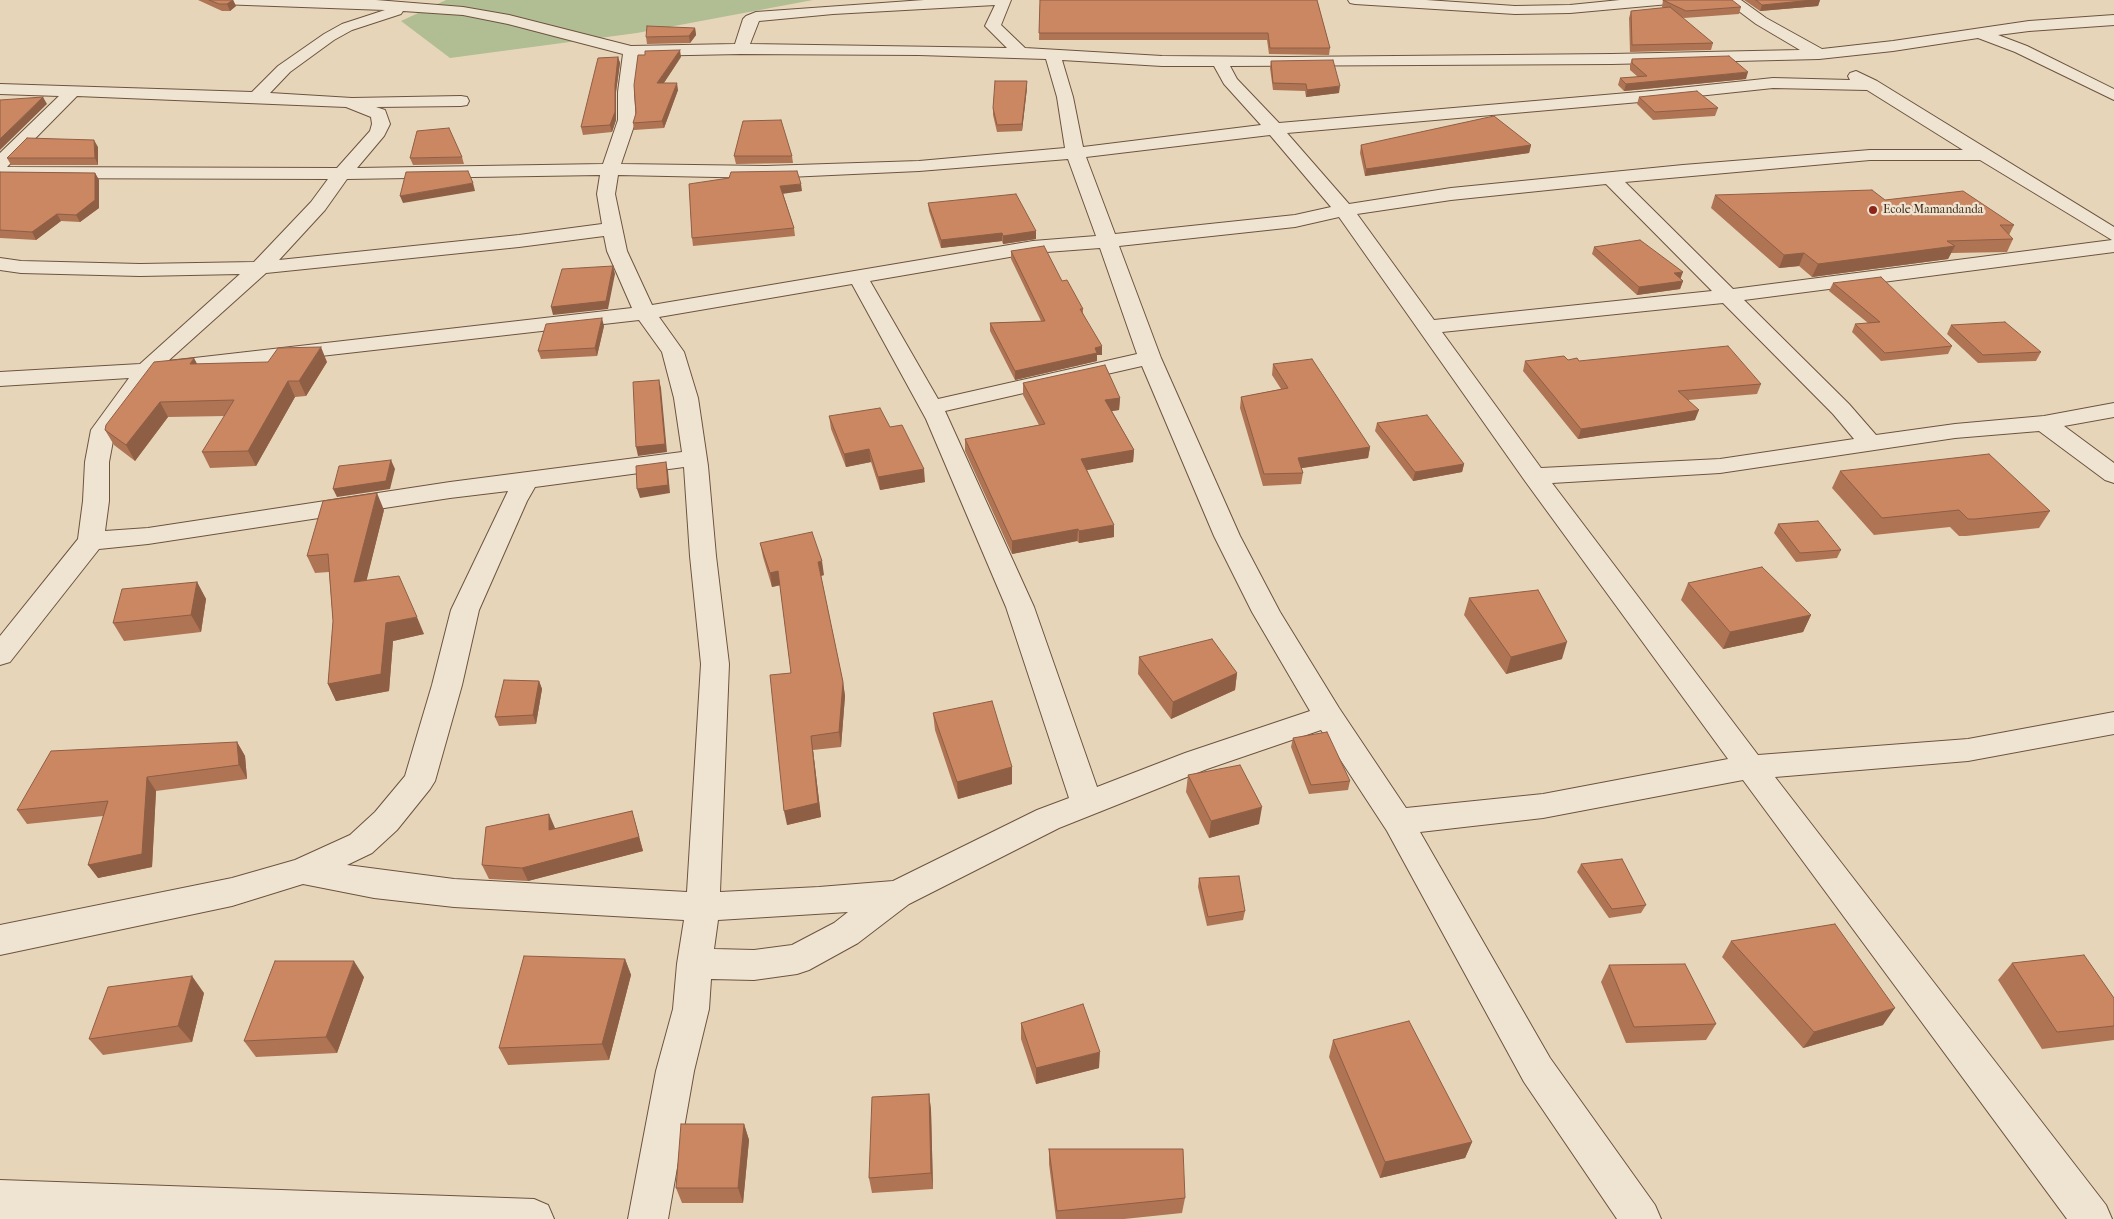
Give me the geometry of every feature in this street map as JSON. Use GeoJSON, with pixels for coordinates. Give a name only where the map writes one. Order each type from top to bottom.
{"type":"FeatureCollection","features":[{"type":"Feature","properties":{"kind":"street"},"geometry":{"type":"LineString","coordinates":[[219,0],[418,3],[489,15],[631,51],[742,49],[1021,53],[1162,61],[1219,62],[1612,59],[1818,54],[1893,46],[1979,32],[2114,20]]}},
{"type":"Feature","properties":{"kind":"street"},"geometry":{"type":"LineString","coordinates":[[742,49],[749,23],[751,19],[756,17],[833,10],[996,0]]}},
{"type":"Feature","properties":{"kind":"street"},"geometry":{"type":"LineString","coordinates":[[1004,0],[993,26],[1021,53]]}},
{"type":"Feature","properties":{"kind":"street"},"geometry":{"type":"LineString","coordinates":[[1355,0],[1515,10],[1570,9],[1669,0]]}},
{"type":"Feature","properties":{"kind":"street"},"geometry":{"type":"LineString","coordinates":[[1732,0],[1761,21],[1871,84],[2114,235]]}},
{"type":"Feature","properties":{"kind":"street"},"geometry":{"type":"LineString","coordinates":[[256,97],[284,69],[329,37],[347,27],[418,3]]}},
{"type":"Feature","properties":{"kind":"street"},"geometry":{"type":"LineString","coordinates":[[1979,32],[2021,49],[2114,94]]}},
{"type":"Feature","properties":{"kind":"street"},"geometry":{"type":"LineString","coordinates":[[631,51],[626,92],[627,120],[610,169],[606,194],[617,251],[646,313],[674,352],[686,398],[696,466],[703,556],[715,664],[703,907],[694,964],[691,1009],[675,1071],[648,1219]]}},
{"type":"Feature","properties":{"kind":"street"},"geometry":{"type":"LineString","coordinates":[[1053,55],[1065,97],[1075,153],[1150,358],[1227,536],[1266,612],[1328,716],[1398,822],[1537,1070],[1641,1219]]}},
{"type":"Feature","properties":{"kind":"street"},"geometry":{"type":"LineString","coordinates":[[1219,62],[1230,81],[1344,210],[1534,476],[1750,767],[2093,1217]]}},
{"type":"Feature","properties":{"kind":"street"},"geometry":{"type":"LineString","coordinates":[[0,172],[342,174],[610,169],[766,172],[919,166],[1075,153],[1276,131],[1325,123],[1651,96],[1773,83],[1871,84]]}},
{"type":"Feature","properties":{"kind":"street"},"geometry":{"type":"LineString","coordinates":[[0,89],[256,97],[349,102],[461,101]]}},
{"type":"Feature","properties":{"kind":"street"},"geometry":{"type":"LineString","coordinates":[[0,163],[73,91]]}},
{"type":"Feature","properties":{"kind":"street"},"geometry":{"type":"LineString","coordinates":[[0,654],[91,541],[96,501],[97,462],[103,430],[146,370],[260,268],[318,206],[342,174],[378,132],[381,124],[379,114],[349,102]]}},
{"type":"Feature","properties":{"kind":"street"},"geometry":{"type":"LineString","coordinates":[[0,379],[146,370],[240,361],[303,351],[646,313],[1033,247],[1295,221],[1344,210],[1451,194],[1870,155],[1985,155]]}},
{"type":"Feature","properties":{"kind":"street"},"geometry":{"type":"LineString","coordinates":[[1610,178],[1840,409],[1870,443]]}},
{"type":"Feature","properties":{"kind":"street"},"geometry":{"type":"LineString","coordinates":[[0,264],[140,270],[260,268],[519,241],[612,229]]}},
{"type":"Feature","properties":{"kind":"street"},"geometry":{"type":"LineString","coordinates":[[1429,327],[1729,296],[2114,246]]}},
{"type":"Feature","properties":{"kind":"street"},"geometry":{"type":"LineString","coordinates":[[858,278],[932,407],[1020,607],[1088,804]]}},
{"type":"Feature","properties":{"kind":"street"},"geometry":{"type":"LineString","coordinates":[[932,407],[1150,358]]}},
{"type":"Feature","properties":{"kind":"street"},"geometry":{"type":"LineString","coordinates":[[1534,476],[1720,466],[1955,431],[2044,422],[2114,410]]}},
{"type":"Feature","properties":{"kind":"street"},"geometry":{"type":"LineString","coordinates":[[2044,422],[2114,475]]}},
{"type":"Feature","properties":{"kind":"street"},"geometry":{"type":"LineString","coordinates":[[91,541],[148,536],[450,490],[694,458]]}},
{"type":"Feature","properties":{"kind":"street"},"geometry":{"type":"LineString","coordinates":[[0,940],[232,892],[303,871],[361,844],[386,821],[419,782],[465,610],[514,501],[526,481]]}},
{"type":"Feature","properties":{"kind":"street"},"geometry":{"type":"LineString","coordinates":[[694,964],[754,965],[797,960],[846,933],[897,894],[1048,819],[1196,761],[1328,716]]}},
{"type":"Feature","properties":{"kind":"street"},"geometry":{"type":"LineString","coordinates":[[1398,822],[1543,806],[1750,767],[1968,750],[2114,723]]}},
{"type":"Feature","properties":{"kind":"street"},"geometry":{"type":"LineString","coordinates":[[303,871],[374,884],[454,893],[703,907],[819,901],[897,894]]}},
{"type":"Feature","properties":{"kind":"street"},"geometry":{"type":"LineString","coordinates":[[0,1200],[534,1219]]}},
{"type":"Feature","properties":{"kind":"green space"},"geometry":{"type":"Polygon","coordinates":[[[446,0],[813,0],[637,33],[450,58],[401,21],[446,0]]]}},
{"type":"Feature","properties":{"kind":"building"},"geometry":{"type":"Polygon","coordinates":[[[209,0],[233,0],[227,4],[219,4],[209,0]]]}},
{"type":"Feature","properties":{"kind":"building"},"geometry":{"type":"Polygon","coordinates":[[[1040,0],[1317,0],[1330,48],[1270,48],[1268,33],[1039,33],[1040,0]]]}},
{"type":"Feature","properties":{"kind":"building"},"geometry":{"type":"Polygon","coordinates":[[[1663,0],[1732,0],[1741,7],[1686,11],[1663,0]]]}},
{"type":"Feature","properties":{"kind":"building"},"geometry":{"type":"Polygon","coordinates":[[[1756,0],[1813,0],[1762,5],[1756,0]]]}},
{"type":"Feature","properties":{"kind":"building"},"geometry":{"type":"Polygon","coordinates":[[[1670,7],[1713,43],[1632,45],[1631,11],[1670,7]]]}},
{"type":"Feature","properties":{"kind":"building"},"geometry":{"type":"Polygon","coordinates":[[[647,26],[695,28],[689,36],[646,37],[647,26]]]}},
{"type":"Feature","properties":{"kind":"building"},"geometry":{"type":"Polygon","coordinates":[[[680,50],[657,83],[677,83],[662,121],[633,123],[636,113],[634,85],[638,55],[645,55],[645,51],[680,50]]]}},
{"type":"Feature","properties":{"kind":"building"},"geometry":{"type":"Polygon","coordinates":[[[1729,56],[1748,72],[1626,84],[1620,78],[1647,76],[1632,63],[1632,59],[1729,56]]]}},
{"type":"Feature","properties":{"kind":"building"},"geometry":{"type":"Polygon","coordinates":[[[618,57],[615,112],[610,125],[581,127],[598,58],[618,57]]]}},
{"type":"Feature","properties":{"kind":"building"},"geometry":{"type":"Polygon","coordinates":[[[1333,60],[1340,86],[1307,90],[1306,84],[1273,83],[1271,61],[1333,60]]]}},
{"type":"Feature","properties":{"kind":"building"},"geometry":{"type":"Polygon","coordinates":[[[995,81],[1027,81],[1022,124],[997,125],[993,108],[995,81]]]}},
{"type":"Feature","properties":{"kind":"building"},"geometry":{"type":"Polygon","coordinates":[[[1697,91],[1718,108],[1655,112],[1639,97],[1697,91]]]}},
{"type":"Feature","properties":{"kind":"building"},"geometry":{"type":"Polygon","coordinates":[[[43,97],[0,139],[0,100],[43,97]]]}},
{"type":"Feature","properties":{"kind":"building"},"geometry":{"type":"Polygon","coordinates":[[[1494,116],[1531,145],[1366,169],[1361,145],[1494,116]]]}},
{"type":"Feature","properties":{"kind":"building"},"geometry":{"type":"Polygon","coordinates":[[[781,120],[792,156],[734,156],[743,121],[781,120]]]}},
{"type":"Feature","properties":{"kind":"building"},"geometry":{"type":"Polygon","coordinates":[[[449,128],[462,157],[410,158],[417,131],[449,128]]]}},
{"type":"Feature","properties":{"kind":"building"},"geometry":{"type":"Polygon","coordinates":[[[27,138],[94,140],[95,158],[7,158],[27,138]]]}},
{"type":"Feature","properties":{"kind":"building"},"geometry":{"type":"Polygon","coordinates":[[[468,171],[473,183],[400,196],[406,172],[468,171]]]}},
{"type":"Feature","properties":{"kind":"building"},"geometry":{"type":"Polygon","coordinates":[[[797,171],[801,184],[780,186],[794,228],[692,238],[689,184],[729,178],[731,172],[797,171]]]}},
{"type":"Feature","properties":{"kind":"building"},"geometry":{"type":"Polygon","coordinates":[[[0,172],[95,173],[95,200],[76,215],[57,214],[32,232],[0,230],[0,172]]]}},
{"type":"Feature","properties":{"kind":"building"},"geometry":{"type":"Polygon","coordinates":[[[1872,190],[1885,200],[1963,191],[2014,225],[2000,225],[2013,239],[1947,241],[1955,246],[1818,264],[1804,253],[1784,255],[1715,195],[1872,190]]]}},
{"type":"Feature","properties":{"kind":"building"},"geometry":{"type":"Polygon","coordinates":[[[1016,194],[1036,231],[1003,236],[1002,233],[941,240],[928,203],[1016,194]]]}},
{"type":"Feature","properties":{"kind":"building"},"geometry":{"type":"Polygon","coordinates":[[[1640,240],[1683,272],[1674,273],[1683,281],[1639,287],[1594,247],[1640,240]]]}},
{"type":"Feature","properties":{"kind":"building"},"geometry":{"type":"Polygon","coordinates":[[[1044,246],[1062,281],[1067,280],[1083,309],[1080,309],[1102,346],[1095,348],[1097,353],[1015,371],[990,323],[1045,321],[1011,251],[1044,246]]]}},
{"type":"Feature","properties":{"kind":"building"},"geometry":{"type":"Polygon","coordinates":[[[613,266],[606,301],[551,307],[562,269],[613,266]]]}},
{"type":"Feature","properties":{"kind":"building"},"geometry":{"type":"Polygon","coordinates":[[[1881,277],[1952,346],[1885,353],[1855,324],[1880,322],[1833,283],[1881,277]]]}},
{"type":"Feature","properties":{"kind":"building"},"geometry":{"type":"Polygon","coordinates":[[[602,318],[595,348],[538,351],[546,324],[602,318]]]}},
{"type":"Feature","properties":{"kind":"building"},"geometry":{"type":"Polygon","coordinates":[[[2005,322],[2041,352],[1983,355],[1951,325],[2005,322]]]}},
{"type":"Feature","properties":{"kind":"building"},"geometry":{"type":"Polygon","coordinates":[[[1728,346],[1761,384],[1678,391],[1699,410],[1581,429],[1525,361],[1564,356],[1568,360],[1577,358],[1579,361],[1728,346]]]}},
{"type":"Feature","properties":{"kind":"building"},"geometry":{"type":"Polygon","coordinates":[[[321,347],[299,381],[288,381],[248,451],[202,452],[234,400],[160,402],[126,445],[105,430],[106,425],[154,362],[194,358],[190,364],[268,362],[278,348],[321,347]]]}},
{"type":"Feature","properties":{"kind":"building"},"geometry":{"type":"Polygon","coordinates":[[[1312,359],[1370,447],[1298,458],[1303,473],[1264,474],[1241,397],[1288,388],[1273,364],[1312,359]]]}},
{"type":"Feature","properties":{"kind":"building"},"geometry":{"type":"Polygon","coordinates":[[[1105,365],[1120,398],[1105,400],[1134,450],[1081,459],[1114,525],[1079,531],[1078,529],[1012,541],[965,439],[1045,424],[1023,383],[1105,365]]]}},
{"type":"Feature","properties":{"kind":"building"},"geometry":{"type":"Polygon","coordinates":[[[659,380],[665,444],[636,447],[633,382],[659,380]]]}},
{"type":"Feature","properties":{"kind":"building"},"geometry":{"type":"Polygon","coordinates":[[[880,408],[890,427],[902,425],[924,469],[878,477],[869,449],[844,454],[829,416],[880,408]]]}},
{"type":"Feature","properties":{"kind":"building"},"geometry":{"type":"Polygon","coordinates":[[[1427,415],[1464,464],[1415,472],[1377,423],[1427,415]]]}},
{"type":"Feature","properties":{"kind":"building"},"geometry":{"type":"Polygon","coordinates":[[[1989,454],[2050,511],[1975,519],[1968,519],[1959,510],[1882,518],[1840,471],[1989,454]]]}},
{"type":"Feature","properties":{"kind":"building"},"geometry":{"type":"Polygon","coordinates":[[[391,460],[386,481],[333,489],[339,466],[391,460]]]}},
{"type":"Feature","properties":{"kind":"building"},"geometry":{"type":"Polygon","coordinates":[[[666,462],[668,485],[637,489],[636,466],[666,462]]]}},
{"type":"Feature","properties":{"kind":"building"},"geometry":{"type":"Polygon","coordinates":[[[377,493],[354,582],[399,576],[417,617],[386,623],[381,674],[328,684],[333,621],[328,554],[307,556],[323,501],[377,493]]]}},
{"type":"Feature","properties":{"kind":"building"},"geometry":{"type":"Polygon","coordinates":[[[1818,521],[1841,550],[1800,553],[1778,524],[1818,521]]]}},
{"type":"Feature","properties":{"kind":"building"},"geometry":{"type":"Polygon","coordinates":[[[812,532],[822,561],[818,562],[843,682],[839,732],[811,736],[818,803],[784,811],[770,675],[791,673],[778,571],[770,573],[760,543],[812,532]]]}},
{"type":"Feature","properties":{"kind":"building"},"geometry":{"type":"Polygon","coordinates":[[[1762,567],[1811,615],[1730,632],[1688,583],[1762,567]]]}},
{"type":"Feature","properties":{"kind":"building"},"geometry":{"type":"Polygon","coordinates":[[[197,582],[191,615],[113,623],[122,589],[197,582]]]}},
{"type":"Feature","properties":{"kind":"building"},"geometry":{"type":"Polygon","coordinates":[[[1538,590],[1567,642],[1511,657],[1469,598],[1538,590]]]}},
{"type":"Feature","properties":{"kind":"building"},"geometry":{"type":"Polygon","coordinates":[[[1212,639],[1237,673],[1173,702],[1139,657],[1212,639]]]}},
{"type":"Feature","properties":{"kind":"building"},"geometry":{"type":"Polygon","coordinates":[[[504,680],[539,681],[533,715],[495,717],[504,680]]]}},
{"type":"Feature","properties":{"kind":"building"},"geometry":{"type":"Polygon","coordinates":[[[992,701],[1012,767],[957,782],[933,713],[992,701]]]}},
{"type":"Feature","properties":{"kind":"building"},"geometry":{"type":"Polygon","coordinates":[[[1327,732],[1350,781],[1311,785],[1293,738],[1327,732]]]}},
{"type":"Feature","properties":{"kind":"building"},"geometry":{"type":"Polygon","coordinates":[[[237,742],[239,765],[147,777],[142,854],[88,865],[108,801],[17,810],[51,751],[237,742]]]}},
{"type":"Feature","properties":{"kind":"building"},"geometry":{"type":"Polygon","coordinates":[[[1240,765],[1262,807],[1211,821],[1188,775],[1240,765]]]}},
{"type":"Feature","properties":{"kind":"building"},"geometry":{"type":"Polygon","coordinates":[[[632,811],[639,837],[522,868],[482,865],[486,827],[549,814],[549,830],[632,811]]]}},
{"type":"Feature","properties":{"kind":"building"},"geometry":{"type":"Polygon","coordinates":[[[1622,859],[1646,905],[1612,909],[1581,864],[1622,859]]]}},
{"type":"Feature","properties":{"kind":"building"},"geometry":{"type":"Polygon","coordinates":[[[1239,876],[1245,911],[1208,917],[1199,878],[1239,876]]]}},
{"type":"Feature","properties":{"kind":"building"},"geometry":{"type":"Polygon","coordinates":[[[1835,924],[1895,1008],[1814,1032],[1731,941],[1835,924]]]}},
{"type":"Feature","properties":{"kind":"building"},"geometry":{"type":"Polygon","coordinates":[[[2084,955],[2114,998],[2114,1026],[2057,1032],[2012,963],[2084,955]]]}},
{"type":"Feature","properties":{"kind":"building"},"geometry":{"type":"Polygon","coordinates":[[[524,956],[625,959],[602,1044],[499,1048],[524,956]]]}},
{"type":"Feature","properties":{"kind":"building"},"geometry":{"type":"Polygon","coordinates":[[[275,961],[354,961],[326,1037],[244,1041],[275,961]]]}},
{"type":"Feature","properties":{"kind":"building"},"geometry":{"type":"Polygon","coordinates":[[[1685,964],[1716,1024],[1634,1027],[1609,965],[1685,964]]]}},
{"type":"Feature","properties":{"kind":"building"},"geometry":{"type":"Polygon","coordinates":[[[192,976],[178,1026],[89,1039],[108,987],[192,976]]]}},
{"type":"Feature","properties":{"kind":"building"},"geometry":{"type":"Polygon","coordinates":[[[1083,1004],[1100,1052],[1036,1068],[1021,1023],[1083,1004]]]}},
{"type":"Feature","properties":{"kind":"building"},"geometry":{"type":"Polygon","coordinates":[[[1409,1021],[1472,1142],[1385,1162],[1333,1040],[1409,1021]]]}},
{"type":"Feature","properties":{"kind":"building"},"geometry":{"type":"Polygon","coordinates":[[[929,1094],[931,1173],[869,1178],[872,1097],[929,1094]]]}},
{"type":"Feature","properties":{"kind":"building"},"geometry":{"type":"Polygon","coordinates":[[[681,1124],[744,1124],[738,1188],[676,1188],[681,1124]]]}},
{"type":"Feature","properties":{"kind":"building"},"geometry":{"type":"Polygon","coordinates":[[[1049,1149],[1183,1149],[1185,1198],[1057,1211],[1049,1149]]]}},
{"type":"Feature","properties":{"kind":"place","name":"Ecole Mamandanda"},"geometry":{"type":"Point","coordinates":[1873,210]}}]}
